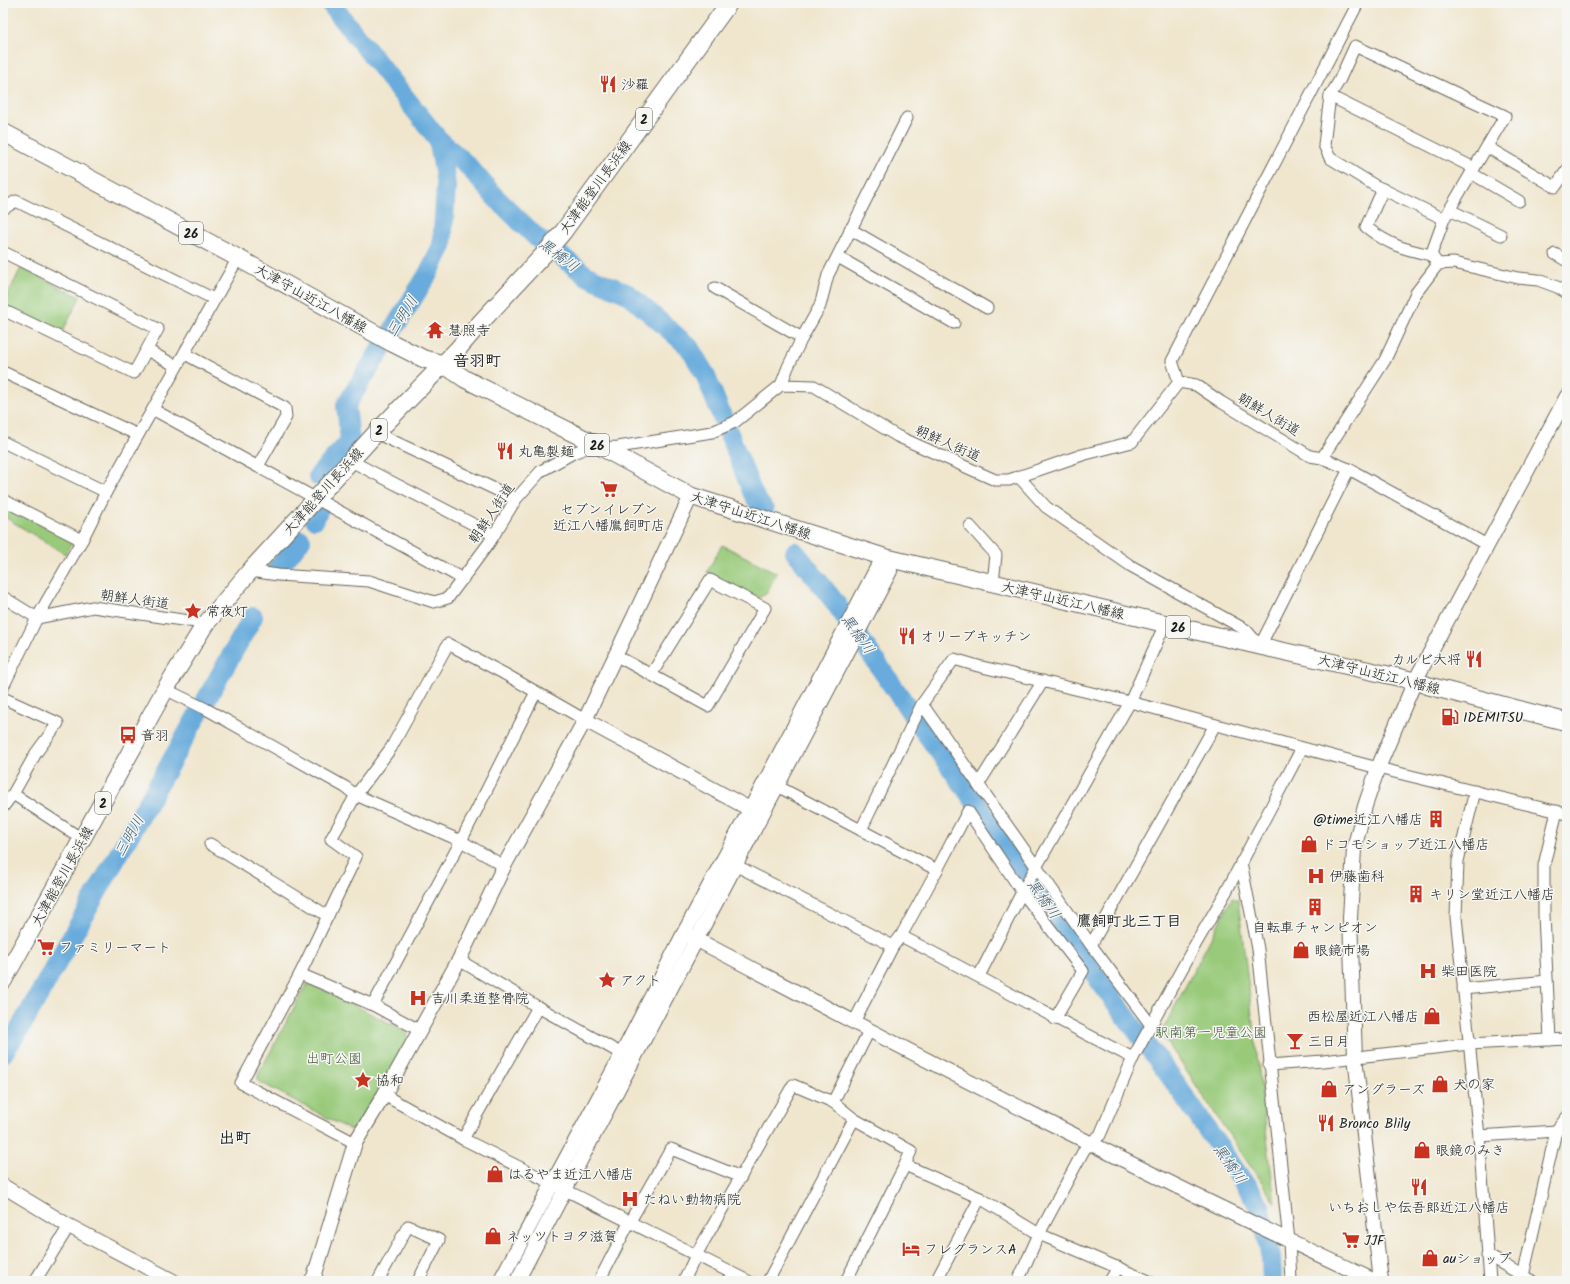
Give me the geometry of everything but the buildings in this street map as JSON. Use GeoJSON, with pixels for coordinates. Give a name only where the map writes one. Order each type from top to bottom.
{"type":"FeatureCollection","features":[{"type":"Feature","properties":{"kind":"main road","name":"大津能登川長浜線"},"geometry":{"type":"LineString","coordinates":[[3,981],[166,688],[204,626],[250,571],[376,433],[443,364],[546,252],[560,235],[729,3]]}},
{"type":"Feature","properties":{"kind":"main road","name":"大津守山近江八幡線"},"geometry":{"type":"LineString","coordinates":[[3,132],[385,339],[424,359],[443,364],[465,379],[601,447],[691,496],[887,558],[1165,624],[1415,681],[1567,722]]}},
{"type":"Feature","properties":{"kind":"street"},"geometry":{"type":"LineString","coordinates":[[1179,382],[1172,361],[1358,3]]}},
{"type":"Feature","properties":{"kind":"street"},"geometry":{"type":"LineString","coordinates":[[1431,255],[1447,215],[1504,116],[1355,46],[1339,81],[1330,96],[1324,145],[1330,158],[1383,189],[1447,215],[1501,235]]}},
{"type":"Feature","properties":{"kind":"street"},"geometry":{"type":"LineString","coordinates":[[1330,96],[1473,170],[1519,201]]}},
{"type":"Feature","properties":{"kind":"street"},"geometry":{"type":"LineString","coordinates":[[781,385],[802,338],[820,306],[828,275],[907,118]]}},
{"type":"Feature","properties":{"kind":"street"},"geometry":{"type":"LineString","coordinates":[[1487,147],[1554,187],[1567,170]]}},
{"type":"Feature","properties":{"kind":"street"},"geometry":{"type":"LineString","coordinates":[[1383,189],[1366,227],[1382,239],[1404,250],[1431,255],[1438,264]]}},
{"type":"Feature","properties":{"kind":"street"},"geometry":{"type":"LineString","coordinates":[[3,209],[16,201],[214,299]]}},
{"type":"Feature","properties":{"kind":"street"},"geometry":{"type":"LineString","coordinates":[[850,229],[987,308]]}},
{"type":"Feature","properties":{"kind":"street"},"geometry":{"type":"LineString","coordinates":[[3,252],[158,329],[134,373],[3,310]]}},
{"type":"Feature","properties":{"kind":"street"},"geometry":{"type":"LineString","coordinates":[[1554,254],[1567,261]]}},
{"type":"Feature","properties":{"kind":"street"},"geometry":{"type":"LineString","coordinates":[[838,257],[954,323]]}},
{"type":"Feature","properties":{"kind":"street"},"geometry":{"type":"LineString","coordinates":[[3,687],[37,618],[82,540],[106,492],[154,410],[176,366],[185,354],[238,258]]}},
{"type":"Feature","properties":{"kind":"street"},"geometry":{"type":"LineString","coordinates":[[1322,458],[1385,360],[1416,293],[1438,264],[1454,263],[1518,278],[1538,280],[1557,287],[1567,293]]}},
{"type":"Feature","properties":{"kind":"street"},"geometry":{"type":"LineString","coordinates":[[715,288],[802,338]]}},
{"type":"Feature","properties":{"kind":"street"},"geometry":{"type":"LineString","coordinates":[[147,350],[176,366]]}},
{"type":"Feature","properties":{"kind":"street"},"geometry":{"type":"LineString","coordinates":[[185,354],[285,408],[286,417],[258,466]]}},
{"type":"Feature","properties":{"kind":"street"},"geometry":{"type":"LineString","coordinates":[[3,372],[138,435]]}},
{"type":"Feature","properties":{"kind":"street","name":"朝鮮人街道"},"geometry":{"type":"LineString","coordinates":[[250,571],[368,581],[434,602],[448,598],[494,535],[516,499],[541,471],[573,453],[586,448],[625,446],[712,432],[735,422],[781,385],[814,386],[897,436],[995,480],[1009,480],[1082,455],[1132,442],[1179,382],[1196,385],[1221,402],[1310,456],[1322,458],[1349,469],[1487,545]]}},
{"type":"Feature","properties":{"kind":"street"},"geometry":{"type":"LineString","coordinates":[[1380,1281],[1355,1057],[1350,918],[1354,849],[1364,806],[1378,768],[1415,681],[1567,396]]}},
{"type":"Feature","properties":{"kind":"street"},"geometry":{"type":"LineString","coordinates":[[154,410],[462,579]]}},
{"type":"Feature","properties":{"kind":"street"},"geometry":{"type":"LineString","coordinates":[[376,433],[516,499]]}},
{"type":"Feature","properties":{"kind":"street"},"geometry":{"type":"LineString","coordinates":[[3,442],[106,492]]}},
{"type":"Feature","properties":{"kind":"street"},"geometry":{"type":"LineString","coordinates":[[351,461],[494,535]]}},
{"type":"Feature","properties":{"kind":"street"},"geometry":{"type":"LineString","coordinates":[[1019,477],[1046,507],[1131,566],[1246,630],[1260,646],[1349,469]]}},
{"type":"Feature","properties":{"kind":"street"},"geometry":{"type":"LineString","coordinates":[[311,1281],[314,1276],[355,1143],[384,1095],[459,960],[504,866],[585,720],[691,496]]}},
{"type":"Feature","properties":{"kind":"street"},"geometry":{"type":"LineString","coordinates":[[3,500],[82,540]]}},
{"type":"Feature","properties":{"kind":"street"},"geometry":{"type":"LineString","coordinates":[[970,526],[996,555],[993,583]]}},
{"type":"Feature","properties":{"kind":"street"},"geometry":{"type":"LineString","coordinates":[[517,1281],[565,1190],[690,936],[735,865],[756,813],[777,786],[844,644],[856,608],[877,568],[887,558]]}},
{"type":"Feature","properties":{"kind":"street"},"geometry":{"type":"LineString","coordinates":[[500,1281],[622,1054],[690,936],[844,644],[864,619],[890,572],[887,558]]}},
{"type":"Feature","properties":{"kind":"street"},"geometry":{"type":"LineString","coordinates":[[615,655],[651,675],[708,706],[764,608],[710,580],[651,675]]}},
{"type":"Feature","properties":{"kind":"street"},"geometry":{"type":"LineString","coordinates":[[3,597],[37,618]]}},
{"type":"Feature","properties":{"kind":"street","name":"朝鮮人街道"},"geometry":{"type":"LineString","coordinates":[[37,618],[93,607],[196,622],[204,626]]}},
{"type":"Feature","properties":{"kind":"street"},"geometry":{"type":"LineString","coordinates":[[979,976],[1022,892],[1130,702],[1165,624]]}},
{"type":"Feature","properties":{"kind":"street"},"geometry":{"type":"LineString","coordinates":[[355,1143],[241,1083],[300,974],[356,857],[331,839],[356,795],[391,748],[448,644],[756,813]]}},
{"type":"Feature","properties":{"kind":"street"},"geometry":{"type":"LineString","coordinates":[[861,830],[909,734],[922,704],[954,659],[1130,702],[1378,768],[1562,812],[1544,865],[1544,915],[1550,1040]]}},
{"type":"Feature","properties":{"kind":"street"},"geometry":{"type":"LineString","coordinates":[[978,785],[1043,681]]}},
{"type":"Feature","properties":{"kind":"street"},"geometry":{"type":"LineString","coordinates":[[166,688],[172,693],[202,707],[346,787],[356,795],[461,841],[504,866]]}},
{"type":"Feature","properties":{"kind":"street"},"geometry":{"type":"LineString","coordinates":[[373,1005],[461,841],[536,692]]}},
{"type":"Feature","properties":{"kind":"street"},"geometry":{"type":"LineString","coordinates":[[3,698],[58,723],[36,753],[3,807]]}},
{"type":"Feature","properties":{"kind":"street"},"geometry":{"type":"LineString","coordinates":[[922,704],[1150,1027]]}},
{"type":"Feature","properties":{"kind":"street"},"geometry":{"type":"LineString","coordinates":[[1092,945],[1215,725]]}},
{"type":"Feature","properties":{"kind":"street"},"geometry":{"type":"LineString","coordinates":[[1018,1281],[1039,1234],[1084,1150],[1090,1143],[1100,1136],[1133,1058],[1226,892],[1302,748]]}},
{"type":"Feature","properties":{"kind":"street"},"geometry":{"type":"LineString","coordinates":[[777,786],[937,870]]}},
{"type":"Feature","properties":{"kind":"street"},"geometry":{"type":"LineString","coordinates":[[1475,791],[1458,860],[1456,917],[1479,1136],[1490,1281]]}},
{"type":"Feature","properties":{"kind":"street"},"geometry":{"type":"LineString","coordinates":[[12,794],[82,840]]}},
{"type":"Feature","properties":{"kind":"street"},"geometry":{"type":"LineString","coordinates":[[854,1022],[893,946],[901,936],[968,811],[1022,892],[1083,971],[1055,1019]]}},
{"type":"Feature","properties":{"kind":"street"},"geometry":{"type":"LineString","coordinates":[[210,844],[328,916]]}},
{"type":"Feature","properties":{"kind":"street"},"geometry":{"type":"LineString","coordinates":[[1241,862],[1258,949],[1291,1281]]}},
{"type":"Feature","properties":{"kind":"street"},"geometry":{"type":"LineString","coordinates":[[735,865],[893,946]]}},
{"type":"Feature","properties":{"kind":"street"},"geometry":{"type":"LineString","coordinates":[[690,936],[869,1031],[1090,1143],[1245,1218],[1288,1241],[1375,1281]]}},
{"type":"Feature","properties":{"kind":"street"},"geometry":{"type":"LineString","coordinates":[[901,936],[979,976],[1055,1019],[1133,1058]]}},
{"type":"Feature","properties":{"kind":"street"},"geometry":{"type":"LineString","coordinates":[[459,960],[538,1007],[622,1054]]}},
{"type":"Feature","properties":{"kind":"street"},"geometry":{"type":"LineString","coordinates":[[300,974],[373,1005],[419,1030]]}},
{"type":"Feature","properties":{"kind":"street"},"geometry":{"type":"LineString","coordinates":[[1463,989],[1547,981]]}},
{"type":"Feature","properties":{"kind":"street"},"geometry":{"type":"LineString","coordinates":[[463,1139],[538,1007]]}},
{"type":"Feature","properties":{"kind":"street"},"geometry":{"type":"LineString","coordinates":[[833,1102],[869,1031]]}},
{"type":"Feature","properties":{"kind":"street"},"geometry":{"type":"LineString","coordinates":[[1269,1065],[1469,1044],[1567,1038]]}},
{"type":"Feature","properties":{"kind":"street"},"geometry":{"type":"LineString","coordinates":[[684,1281],[696,1255],[793,1085],[833,1102],[854,1119],[911,1151],[846,1281]]}},
{"type":"Feature","properties":{"kind":"street"},"geometry":{"type":"LineString","coordinates":[[384,1095],[463,1139],[748,1281]]}},
{"type":"Feature","properties":{"kind":"street"},"geometry":{"type":"LineString","coordinates":[[1487,1255],[1527,1278],[1556,1131],[1567,1117]]}},
{"type":"Feature","properties":{"kind":"street"},"geometry":{"type":"LineString","coordinates":[[768,1281],[854,1119]]}},
{"type":"Feature","properties":{"kind":"street"},"geometry":{"type":"LineString","coordinates":[[1479,1136],[1556,1131]]}},
{"type":"Feature","properties":{"kind":"street"},"geometry":{"type":"LineString","coordinates":[[599,1281],[629,1222],[671,1149],[741,1177]]}},
{"type":"Feature","properties":{"kind":"street"},"geometry":{"type":"LineString","coordinates":[[905,1165],[980,1198],[1039,1234],[1149,1281]]}},
{"type":"Feature","properties":{"kind":"street"},"geometry":{"type":"LineString","coordinates":[[3,1186],[69,1226],[173,1281]]}},
{"type":"Feature","properties":{"kind":"street"},"geometry":{"type":"LineString","coordinates":[[936,1281],[980,1198]]}},
{"type":"Feature","properties":{"kind":"street"},"geometry":{"type":"LineString","coordinates":[[35,1281],[69,1226]]}},
{"type":"Feature","properties":{"kind":"street"},"geometry":{"type":"LineString","coordinates":[[378,1281],[408,1226],[439,1240],[418,1281]]}},
{"type":"Feature","properties":{"kind":"street"},"geometry":{"type":"LineString","coordinates":[[1110,1281],[1118,1267]]}},
{"type":"Feature","properties":{"kind":"green space"},"geometry":{"type":"Polygon","coordinates":[[[21,268],[80,297],[62,333],[3,304],[21,268]]]}},
{"type":"Feature","properties":{"kind":"green space"},"geometry":{"type":"Polygon","coordinates":[[[3,506],[69,538],[71,544],[65,554],[3,516],[3,506]]]}},
{"type":"Feature","properties":{"kind":"green space"},"geometry":{"type":"Polygon","coordinates":[[[722,545],[777,573],[766,594],[758,598],[707,572],[722,545]]]}},
{"type":"Feature","properties":{"kind":"green space","name":"駅南第一児童公園"},"geometry":{"type":"Polygon","coordinates":[[[1232,898],[1238,900],[1275,1203],[1161,1033],[1232,898]]]}},
{"type":"Feature","properties":{"kind":"green space","name":"出町公園"},"geometry":{"type":"Polygon","coordinates":[[[306,985],[314,985],[405,1031],[409,1041],[360,1129],[350,1130],[258,1081],[258,1075],[306,985]]]}},
{"type":"Feature","properties":{"kind":"waterway","name":"黒橋川"},"geometry":{"type":"LineString","coordinates":[[330,3],[438,139],[468,166],[495,197],[536,237],[587,276],[628,294],[689,347],[705,374],[754,496],[764,510]]}},
{"type":"Feature","properties":{"kind":"waterway","name":"三明川"},"geometry":{"type":"LineString","coordinates":[[318,476],[350,441],[346,405],[428,274],[442,246],[446,187],[438,139]]}},
{"type":"Feature","properties":{"kind":"waterway","name":"三明川"},"geometry":{"type":"LineString","coordinates":[[315,519],[319,508]]}},
{"type":"Feature","properties":{"kind":"waterway","name":"三明川"},"geometry":{"type":"LineString","coordinates":[[277,569],[301,540]]}},
{"type":"Feature","properties":{"kind":"waterway","name":"黒橋川"},"geometry":{"type":"LineString","coordinates":[[795,552],[834,601],[910,711],[1024,870],[1098,979],[1175,1083],[1260,1206],[1271,1258],[1272,1281]]}},
{"type":"Feature","properties":{"kind":"waterway","name":"三明川"},"geometry":{"type":"LineString","coordinates":[[3,1053],[19,1030],[253,617]]}},
{"type":"Feature","properties":{"kind":"place","name":"沙羅"},"geometry":{"type":"Point","coordinates":[608,84]}},
{"type":"Feature","properties":{"kind":"place","name":"慧照寺"},"geometry":{"type":"Point","coordinates":[435,330]}},
{"type":"Feature","properties":{"kind":"place","name":"丸亀製麺"},"geometry":{"type":"Point","coordinates":[505,451]}},
{"type":"Feature","properties":{"kind":"place","name":"セブンイレブン 近江八幡鷹飼町店"},"geometry":{"type":"Point","coordinates":[609,489]}},
{"type":"Feature","properties":{"kind":"place","name":"常夜灯"},"geometry":{"type":"Point","coordinates":[193,611]}},
{"type":"Feature","properties":{"kind":"place","name":"オリーブキッチン"},"geometry":{"type":"Point","coordinates":[907,636]}},
{"type":"Feature","properties":{"kind":"place","name":"カルビ大将"},"geometry":{"type":"Point","coordinates":[1474,659]}},
{"type":"Feature","properties":{"kind":"place","name":"IDEMITSU"},"geometry":{"type":"Point","coordinates":[1450,717]}},
{"type":"Feature","properties":{"kind":"place","name":"音羽"},"geometry":{"type":"Point","coordinates":[128,735]}},
{"type":"Feature","properties":{"kind":"place","name":"@time近江八幡店"},"geometry":{"type":"Point","coordinates":[1436,819]}},
{"type":"Feature","properties":{"kind":"place","name":"ドコモショップ近江八幡店"},"geometry":{"type":"Point","coordinates":[1309,844]}},
{"type":"Feature","properties":{"kind":"place","name":"伊藤歯科"},"geometry":{"type":"Point","coordinates":[1316,876]}},
{"type":"Feature","properties":{"kind":"place","name":"キリン堂近江八幡店"},"geometry":{"type":"Point","coordinates":[1416,894]}},
{"type":"Feature","properties":{"kind":"place","name":"自転車チャンピオン"},"geometry":{"type":"Point","coordinates":[1315,907]}},
{"type":"Feature","properties":{"kind":"place","name":"ファミリーマート"},"geometry":{"type":"Point","coordinates":[46,947]}},
{"type":"Feature","properties":{"kind":"place","name":"眼鏡市場"},"geometry":{"type":"Point","coordinates":[1301,950]}},
{"type":"Feature","properties":{"kind":"place","name":"柴田医院"},"geometry":{"type":"Point","coordinates":[1428,971]}},
{"type":"Feature","properties":{"kind":"place","name":"アクト"},"geometry":{"type":"Point","coordinates":[607,980]}},
{"type":"Feature","properties":{"kind":"place","name":"吉川柔道整骨院"},"geometry":{"type":"Point","coordinates":[418,998]}},
{"type":"Feature","properties":{"kind":"place","name":"西松屋近江八幡店"},"geometry":{"type":"Point","coordinates":[1432,1016]}},
{"type":"Feature","properties":{"kind":"place","name":"三日月"},"geometry":{"type":"Point","coordinates":[1295,1041]}},
{"type":"Feature","properties":{"kind":"place","name":"協和"},"geometry":{"type":"Point","coordinates":[363,1080]}},
{"type":"Feature","properties":{"kind":"place","name":"犬の家"},"geometry":{"type":"Point","coordinates":[1440,1084]}},
{"type":"Feature","properties":{"kind":"place","name":"アングラーズ"},"geometry":{"type":"Point","coordinates":[1329,1089]}},
{"type":"Feature","properties":{"kind":"place","name":"Bronco Blily"},"geometry":{"type":"Point","coordinates":[1326,1123]}},
{"type":"Feature","properties":{"kind":"place","name":"眼鏡のみき"},"geometry":{"type":"Point","coordinates":[1422,1150]}},
{"type":"Feature","properties":{"kind":"place","name":"はるやま近江八幡店"},"geometry":{"type":"Point","coordinates":[495,1174]}},
{"type":"Feature","properties":{"kind":"place","name":"いちおしや伝吾郎近江八幡店"},"geometry":{"type":"Point","coordinates":[1419,1187]}},
{"type":"Feature","properties":{"kind":"place","name":"たねい動物病院"},"geometry":{"type":"Point","coordinates":[630,1199]}},
{"type":"Feature","properties":{"kind":"place","name":"ネッツトヨタ滋賀"},"geometry":{"type":"Point","coordinates":[493,1236]}},
{"type":"Feature","properties":{"kind":"place","name":"JJF"},"geometry":{"type":"Point","coordinates":[1351,1240]}},
{"type":"Feature","properties":{"kind":"place","name":"フレグランスA"},"geometry":{"type":"Point","coordinates":[911,1249]}},
{"type":"Feature","properties":{"kind":"place","name":"auショップ"},"geometry":{"type":"Point","coordinates":[1430,1258]}},
{"type":"Feature","properties":{"kind":"district","name":"音羽町"},"geometry":{"type":"Point","coordinates":[477,360]}},
{"type":"Feature","properties":{"kind":"district","name":"鷹飼町北三丁目"},"geometry":{"type":"Point","coordinates":[1129,921]}},
{"type":"Feature","properties":{"kind":"district","name":"出町"},"geometry":{"type":"Point","coordinates":[235,1137]}}]}
